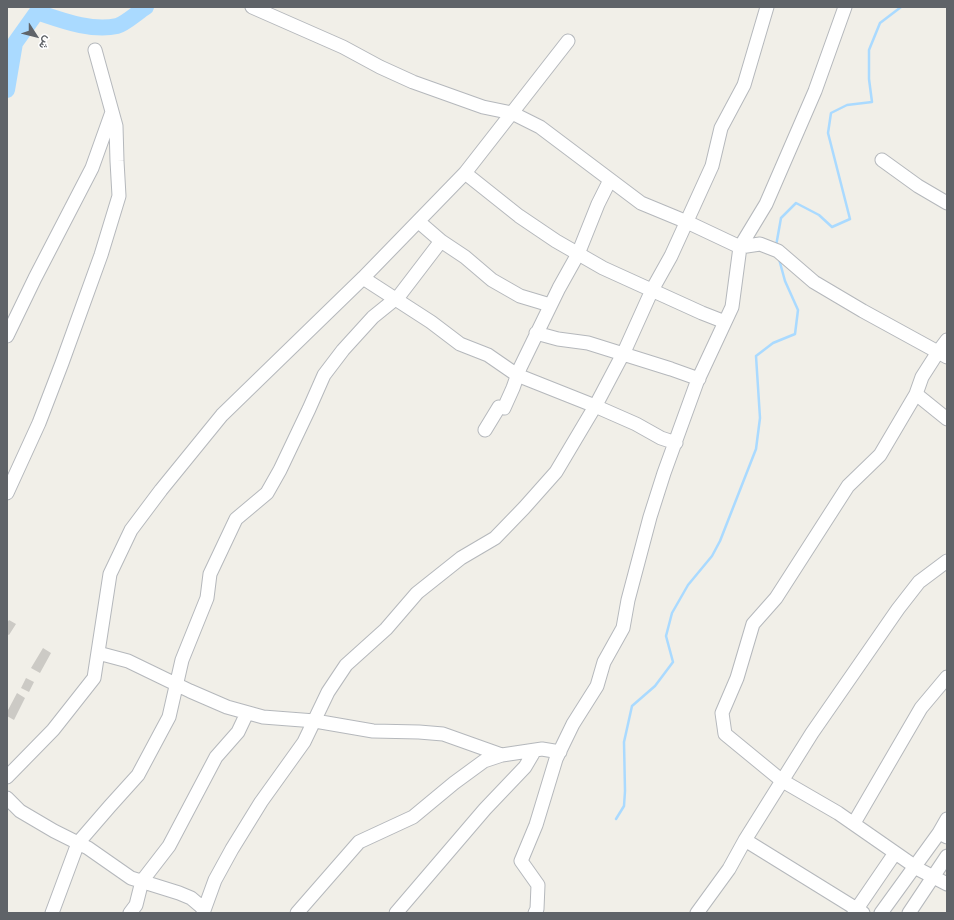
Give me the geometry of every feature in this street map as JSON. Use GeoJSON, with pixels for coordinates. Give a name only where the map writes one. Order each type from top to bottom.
{"type":"FeatureCollection","features":[{"type":"Feature","properties":{"kind":"street"},"geometry":{"type":"LineString","coordinates":[[252,7],[342,47],[413,82],[483,107],[512,113],[540,127],[641,203],[687,222],[740,247],[760,244],[778,251],[814,282],[862,311],[942,354]]}},
{"type":"Feature","properties":{"kind":"street"},"geometry":{"type":"LineString","coordinates":[[7,798],[20,811],[54,831],[88,848],[131,878],[179,892],[191,898],[203,911],[215,880],[232,849],[262,802],[304,742],[328,692],[346,665],[386,628],[417,593],[461,558],[495,538],[556,472],[595,406],[687,222],[712,166],[721,128],[744,85],[767,7]]}},
{"type":"Feature","properties":{"kind":"street"},"geometry":{"type":"LineString","coordinates":[[535,913],[537,909],[538,885],[521,861],[536,825],[550,778],[560,752],[573,724],[597,686],[604,662],[623,628],[628,600],[650,517],[699,379],[732,307],[740,247],[766,204],[815,91],[845,7]]}},
{"type":"Feature","properties":{"kind":"street"},"geometry":{"type":"LineString","coordinates":[[7,777],[53,730],[94,678],[110,574],[131,530],[161,490],[222,415],[363,278],[466,173],[568,41]]}},
{"type":"Feature","properties":{"kind":"street"},"geometry":{"type":"LineString","coordinates":[[7,493],[50,396],[101,255],[119,196],[116,126],[95,50]]}},
{"type":"Feature","properties":{"kind":"street"},"geometry":{"type":"LineString","coordinates":[[7,336],[35,278],[92,168],[112,112]]}},
{"type":"Feature","properties":{"kind":"street"},"geometry":{"type":"LineString","coordinates":[[882,160],[918,186],[947,203]]}},
{"type":"Feature","properties":{"kind":"street"},"geometry":{"type":"LineString","coordinates":[[466,173],[519,216],[578,254],[603,268],[725,322]]}},
{"type":"Feature","properties":{"kind":"street"},"geometry":{"type":"LineString","coordinates":[[484,430],[499,407],[504,408],[536,333],[578,254],[598,204],[610,180]]}},
{"type":"Feature","properties":{"kind":"street"},"geometry":{"type":"LineString","coordinates":[[418,222],[465,257],[492,280],[520,296],[550,305]]}},
{"type":"Feature","properties":{"kind":"street"},"geometry":{"type":"LineString","coordinates":[[52,913],[78,843],[138,775],[169,717],[182,660],[207,598],[210,574],[236,519],[267,493],[280,470],[324,375],[343,350],[373,317],[399,296],[442,241]]}},
{"type":"Feature","properties":{"kind":"street"},"geometry":{"type":"LineString","coordinates":[[363,278],[396,299],[460,344],[488,355],[518,375],[595,406],[636,424],[660,438],[676,443]]}},
{"type":"Feature","properties":{"kind":"street"},"geometry":{"type":"LineString","coordinates":[[536,333],[558,339],[588,343],[699,379]]}},
{"type":"Feature","properties":{"kind":"street"},"geometry":{"type":"LineString","coordinates":[[947,340],[942,354],[922,377],[916,394],[880,455],[848,486],[776,598],[753,624],[737,678],[722,713],[725,734],[781,780],[854,823],[914,866],[947,884]]}},
{"type":"Feature","properties":{"kind":"street"},"geometry":{"type":"LineString","coordinates":[[916,394],[947,419]]}},
{"type":"Feature","properties":{"kind":"street"},"geometry":{"type":"LineString","coordinates":[[699,912],[729,869],[781,780],[828,709],[898,609],[919,582],[947,561]]}},
{"type":"Feature","properties":{"kind":"street"},"geometry":{"type":"LineString","coordinates":[[98,653],[128,661],[227,707],[247,713],[263,717],[315,721],[373,731],[443,734],[502,755]]}},
{"type":"Feature","properties":{"kind":"street"},"geometry":{"type":"LineString","coordinates":[[854,823],[921,708],[947,677]]}},
{"type":"Feature","properties":{"kind":"street"},"geometry":{"type":"LineString","coordinates":[[130,913],[136,905],[142,881],[169,846],[216,756],[238,732],[247,713]]}},
{"type":"Feature","properties":{"kind":"street"},"geometry":{"type":"LineString","coordinates":[[297,913],[359,842],[413,818],[454,783],[484,761],[502,755],[542,749],[560,752]]}},
{"type":"Feature","properties":{"kind":"street"},"geometry":{"type":"LineString","coordinates":[[396,913],[485,809],[525,768],[535,750]]}},
{"type":"Feature","properties":{"kind":"street"},"geometry":{"type":"LineString","coordinates":[[881,913],[914,866],[943,835],[947,819]]}},
{"type":"Feature","properties":{"kind":"street"},"geometry":{"type":"LineString","coordinates":[[745,840],[858,912],[895,853]]}},
{"type":"Feature","properties":{"kind":"street"},"geometry":{"type":"LineString","coordinates":[[909,913],[947,856]]}},
{"type":"Feature","properties":{"kind":"building"},"geometry":{"type":"Polygon","coordinates":[[[9,620],[16,624],[9,635],[7,634],[7,623],[9,620]]]}},
{"type":"Feature","properties":{"kind":"building"},"geometry":{"type":"Polygon","coordinates":[[[43,648],[51,653],[40,673],[31,668],[43,648]]]}},
{"type":"Feature","properties":{"kind":"building"},"geometry":{"type":"Polygon","coordinates":[[[26,678],[34,682],[29,692],[21,688],[26,678]]]}},
{"type":"Feature","properties":{"kind":"building"},"geometry":{"type":"Polygon","coordinates":[[[17,693],[25,698],[14,720],[7,716],[7,712],[17,693]]]}},
{"type":"Feature","properties":{"kind":"waterway"},"geometry":{"type":"LineString","coordinates":[[7,90],[15,43],[37,12],[77,24],[107,27],[120,25],[146,7]]}},
{"type":"Feature","properties":{"kind":"waterway"},"geometry":{"type":"LineString","coordinates":[[776,246],[781,218],[796,203],[819,215],[832,227],[850,219],[828,133],[831,113],[847,105],[872,102],[869,79],[869,50],[880,23],[901,7]]}},
{"type":"Feature","properties":{"kind":"waterway"},"geometry":{"type":"LineString","coordinates":[[616,819],[624,806],[624,742],[632,706],[655,686],[673,662],[666,636],[672,613],[688,585],[712,556],[720,541],[756,449],[760,418],[756,356],[773,343],[795,334],[798,310],[785,281],[779,259]]}}]}
